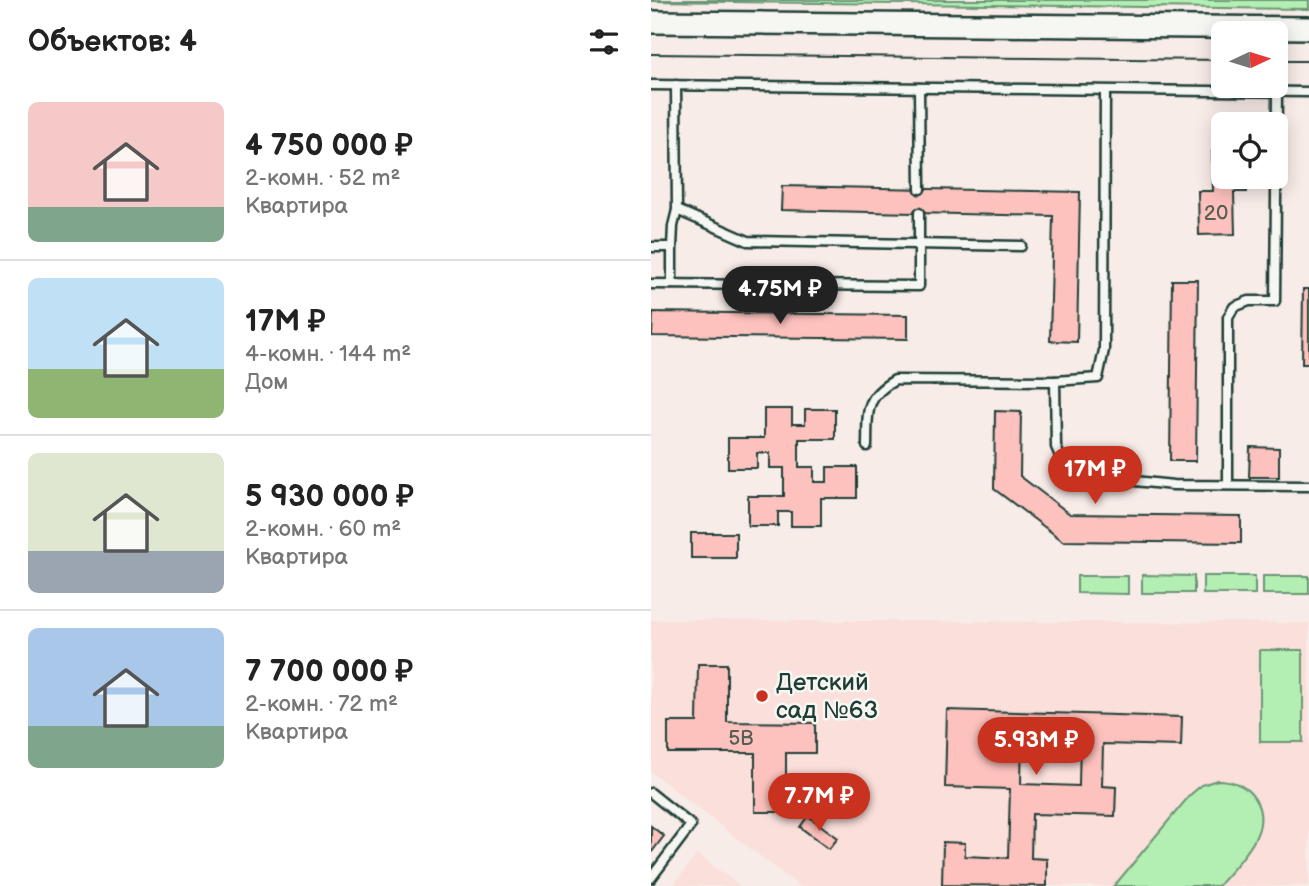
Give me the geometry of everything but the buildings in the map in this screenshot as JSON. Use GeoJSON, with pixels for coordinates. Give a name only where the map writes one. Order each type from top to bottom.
{"type":"FeatureCollection","features":[{"type":"Feature","properties":{"kind":"main road"},"geometry":{"type":"LineString","coordinates":[[651,22],[1309,28]]}},
{"type":"Feature","properties":{"kind":"lane"},"geometry":{"type":"LineString","coordinates":[[651,85],[1211,92]]}},
{"type":"Feature","properties":{"kind":"lane"},"geometry":{"type":"LineString","coordinates":[[672,284],[673,226],[677,210],[676,85]]}},
{"type":"Feature","properties":{"kind":"lane"},"geometry":{"type":"LineString","coordinates":[[919,88],[920,189]]}},
{"type":"Feature","properties":{"kind":"lane"},"geometry":{"type":"LineString","coordinates":[[867,446],[868,405],[878,390],[895,380],[1055,381],[1098,378],[1104,350],[1105,91]]}},
{"type":"Feature","properties":{"kind":"lane"},"geometry":{"type":"LineString","coordinates":[[1288,92],[1309,92]]}},
{"type":"Feature","properties":{"kind":"lane"},"geometry":{"type":"LineString","coordinates":[[1229,485],[1228,317],[1234,307],[1249,301],[1275,301],[1277,98]]}},
{"type":"Feature","properties":{"kind":"lane"},"geometry":{"type":"LineString","coordinates":[[677,210],[748,241],[1021,246]]}},
{"type":"Feature","properties":{"kind":"lane"},"geometry":{"type":"LineString","coordinates":[[651,284],[919,286],[919,213]]}},
{"type":"Feature","properties":{"kind":"lane"},"geometry":{"type":"LineString","coordinates":[[651,247],[672,247]]}},
{"type":"Feature","properties":{"kind":"lane"},"geometry":{"type":"LineString","coordinates":[[1055,381],[1056,447],[1063,463],[1078,475],[1173,485],[1309,486]]}},
{"type":"Feature","properties":{"kind":"lane"},"geometry":{"type":"LineString","coordinates":[[651,793],[691,824],[651,878]]}},
{"type":"Feature","properties":{"kind":"shaded area"},"geometry":{"type":"Polygon","coordinates":[[[651,620],[1309,623],[1309,886],[799,886],[651,772],[651,620]]]}},
{"type":"Feature","properties":{"kind":"shaded area"},"geometry":{"type":"Polygon","coordinates":[[[697,854],[740,886],[673,886],[697,854]]]}},
{"type":"Feature","properties":{"kind":"green space"},"geometry":{"type":"Polygon","coordinates":[[[1309,0],[1309,9],[651,1],[1309,0]]]}},
{"type":"Feature","properties":{"kind":"green space"},"geometry":{"type":"Polygon","coordinates":[[[1142,575],[1194,576],[1194,593],[1142,593],[1142,575]]]}},
{"type":"Feature","properties":{"kind":"green space"},"geometry":{"type":"Polygon","coordinates":[[[1077,576],[1128,576],[1128,594],[1077,593],[1077,576]]]}},
{"type":"Feature","properties":{"kind":"green space"},"geometry":{"type":"Polygon","coordinates":[[[1203,576],[1255,576],[1255,594],[1203,594],[1203,576]]]}},
{"type":"Feature","properties":{"kind":"green space"},"geometry":{"type":"Polygon","coordinates":[[[1263,576],[1309,576],[1309,594],[1263,594],[1263,576]]]}},
{"type":"Feature","properties":{"kind":"green space"},"geometry":{"type":"Polygon","coordinates":[[[1260,650],[1303,650],[1303,742],[1260,742],[1260,650]]]}},
{"type":"Feature","properties":{"kind":"green space"},"geometry":{"type":"Polygon","coordinates":[[[1217,780],[1236,783],[1245,788],[1259,807],[1260,820],[1252,844],[1218,886],[1114,886],[1190,795],[1202,785],[1217,780]]]}},
{"type":"Feature","properties":{"kind":"tram line"},"geometry":{"type":"LineString","coordinates":[[651,54],[1211,60]]}},
{"type":"Feature","properties":{"kind":"tram line"},"geometry":{"type":"LineString","coordinates":[[1288,61],[1309,61]]}},
{"type":"Feature","properties":{"kind":"place","name":"Детский сад №63"},"geometry":{"type":"Point","coordinates":[762,696]}}]}
